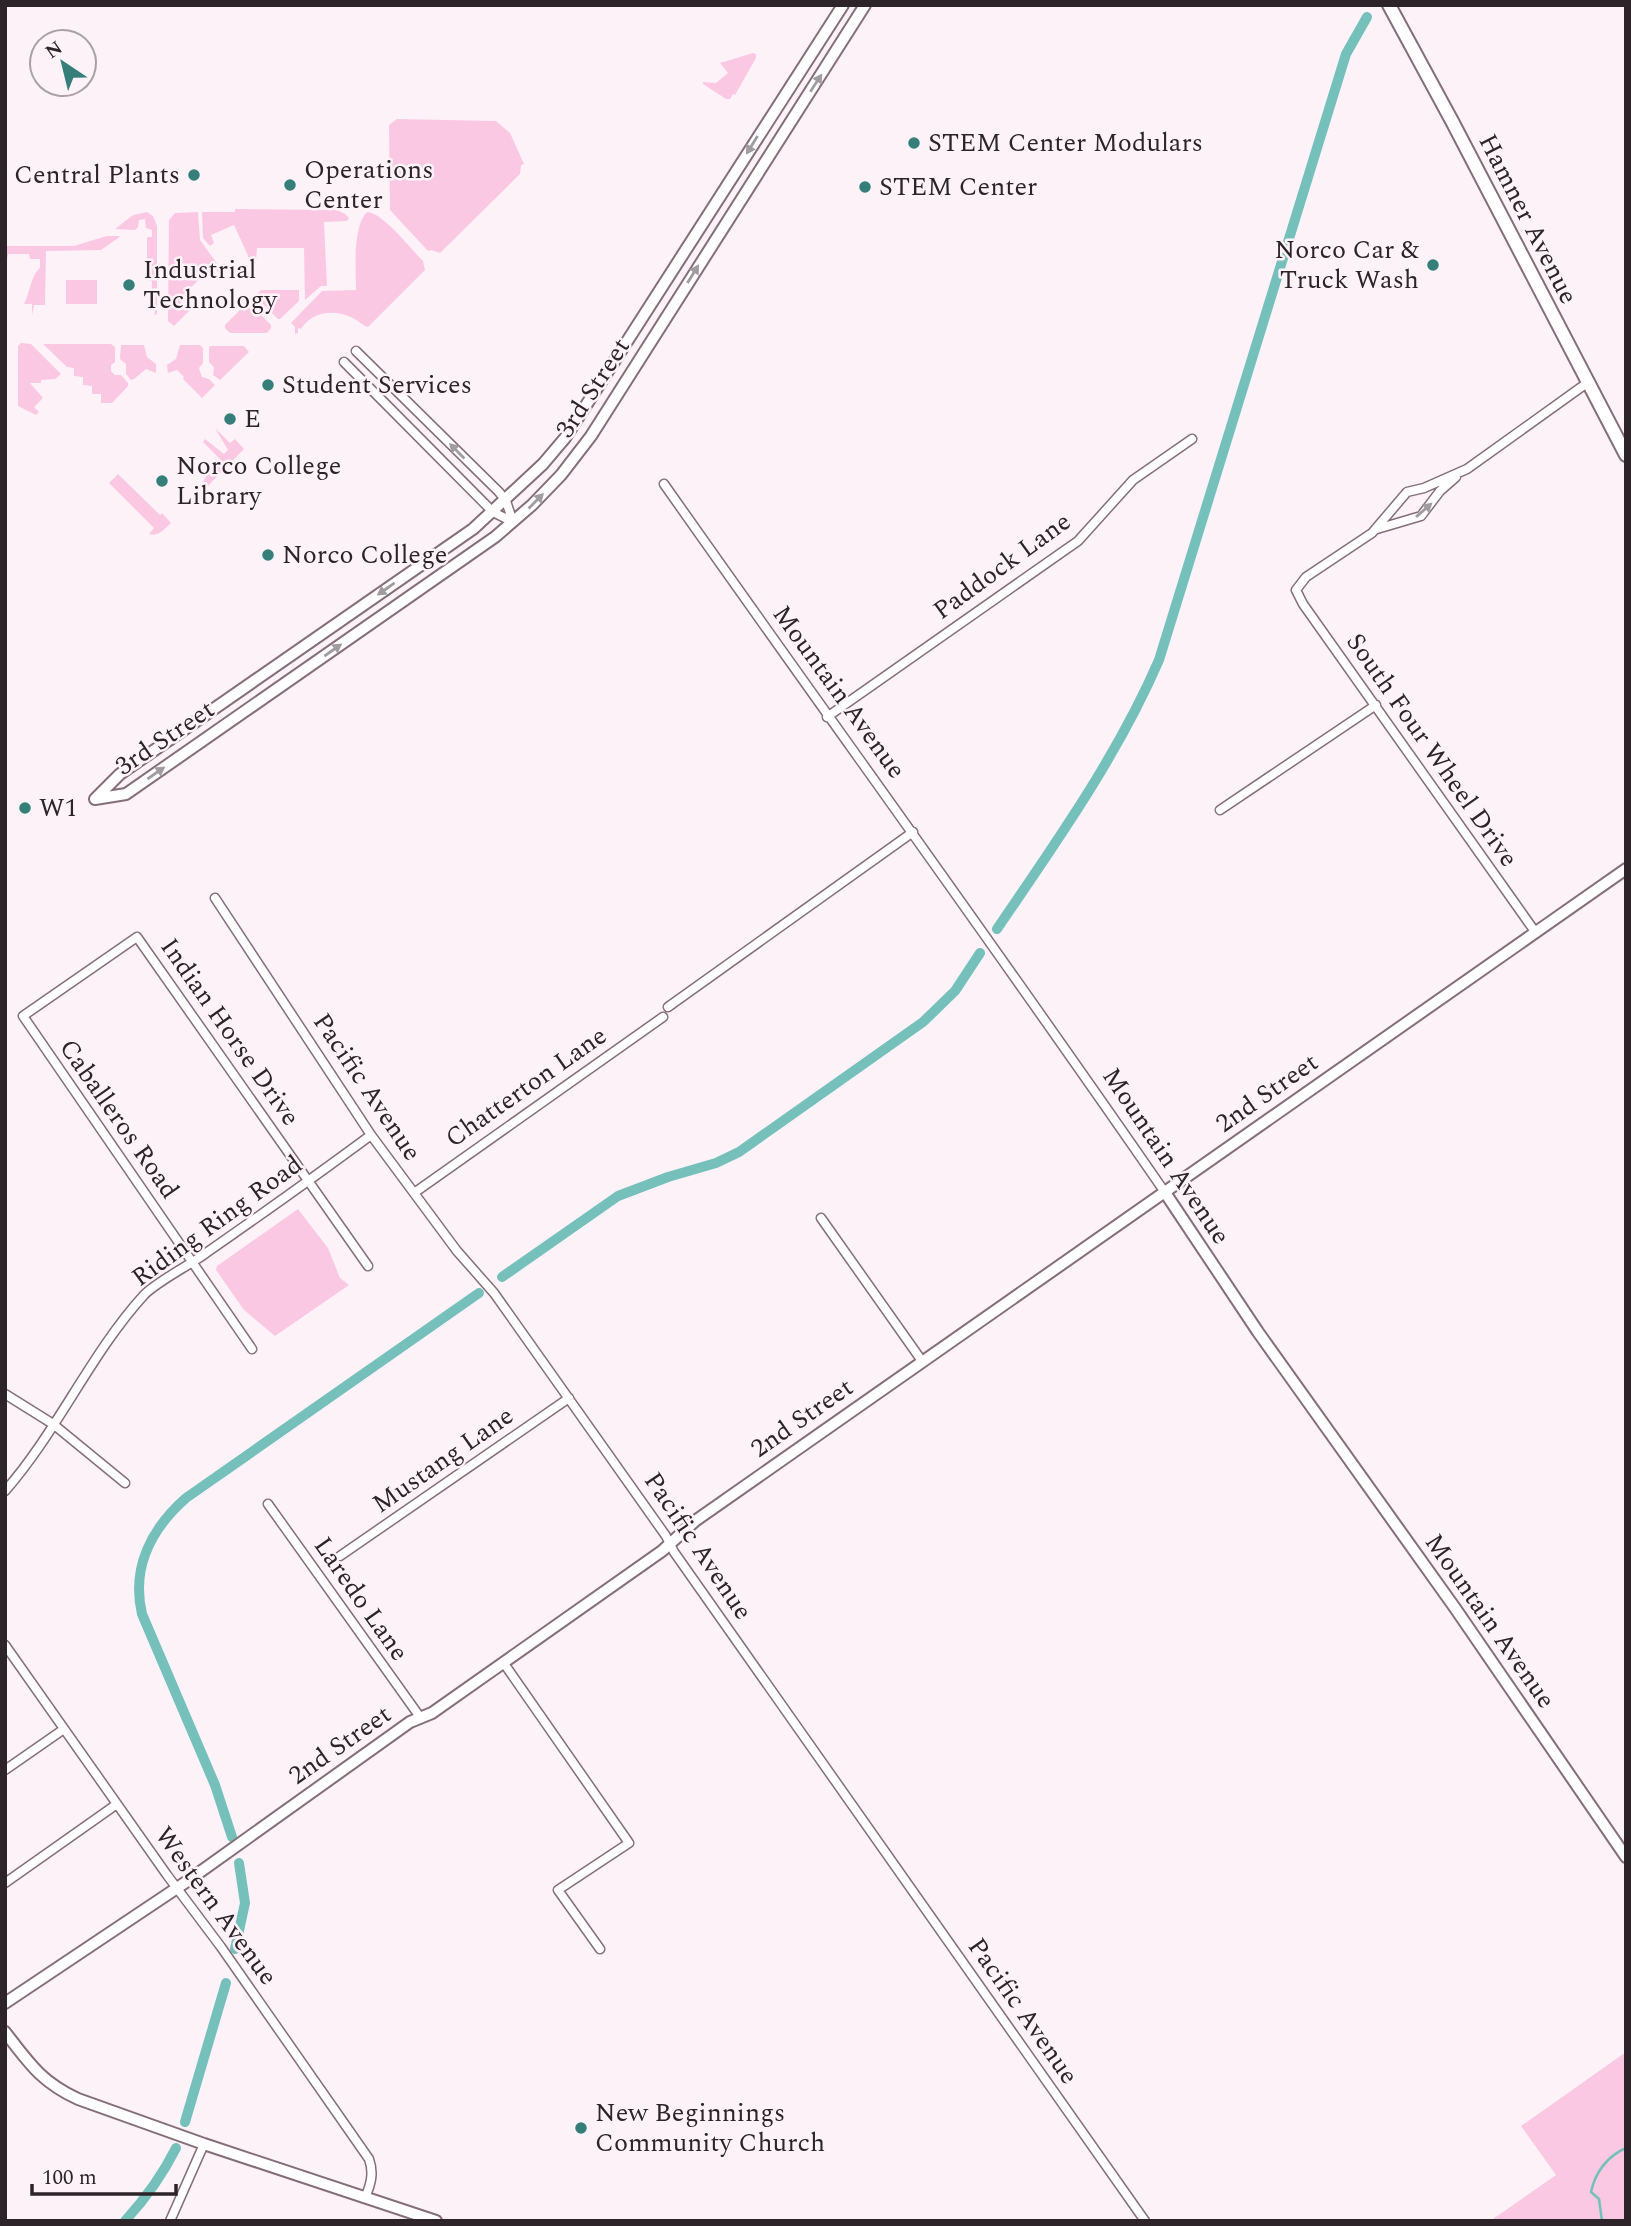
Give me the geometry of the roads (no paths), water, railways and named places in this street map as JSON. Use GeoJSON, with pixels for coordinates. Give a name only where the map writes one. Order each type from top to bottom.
{"type":"FeatureCollection","features":[{"type":"Feature","properties":{"kind":"main road","name":"Hamner Avenue"},"geometry":{"type":"LineString","coordinates":[[1390,8],[1626,454]]}},
{"type":"Feature","properties":{"kind":"street","name":"3rd Street"},"geometry":{"type":"LineString","coordinates":[[842,5],[565,438],[543,464],[473,529],[120,774],[95,799],[126,794],[461,561],[513,522],[561,475],[591,436],[865,5]]}},
{"type":"Feature","properties":{"kind":"street"},"geometry":{"type":"LineString","coordinates":[[660,289],[676,302]]}},
{"type":"Feature","properties":{"kind":"street"},"geometry":{"type":"LineString","coordinates":[[356,351],[506,500],[513,522]]}},
{"type":"Feature","properties":{"kind":"street"},"geometry":{"type":"LineString","coordinates":[[344,362],[493,512],[513,522]]}},
{"type":"Feature","properties":{"kind":"street"},"geometry":{"type":"LineString","coordinates":[[1376,529],[1407,492],[1424,488],[1460,472],[1587,383]]}},
{"type":"Feature","properties":{"kind":"street","name":"Paddock Lane"},"geometry":{"type":"LineString","coordinates":[[827,717],[1078,541],[1133,480],[1192,439]]}},
{"type":"Feature","properties":{"kind":"street"},"geometry":{"type":"LineString","coordinates":[[1376,529],[1421,516],[1440,491],[1460,472]]}},
{"type":"Feature","properties":{"kind":"street","name":"Mountain Avenue"},"geometry":{"type":"LineString","coordinates":[[664,484],[827,717],[982,930],[1164,1191],[1258,1332],[1455,1608],[1626,1857]]}},
{"type":"Feature","properties":{"kind":"street","name":"South Four Wheel Drive"},"geometry":{"type":"LineString","coordinates":[[1376,529],[1306,577],[1296,590],[1303,604],[1536,933]]}},
{"type":"Feature","properties":{"kind":"street"},"geometry":{"type":"LineString","coordinates":[[1220,810],[1376,705]]}},
{"type":"Feature","properties":{"kind":"street"},"geometry":{"type":"LineString","coordinates":[[668,1007],[913,832]]}},
{"type":"Feature","properties":{"kind":"street","name":"2nd Street"},"geometry":{"type":"LineString","coordinates":[[5,2003],[243,1842],[420,1717],[432,1713],[670,1544],[695,1521],[1626,869]]}},
{"type":"Feature","properties":{"kind":"street","name":"Pacific Avenue"},"geometry":{"type":"LineString","coordinates":[[215,898],[371,1135],[457,1251],[479,1273],[569,1398],[674,1552],[1145,2221]]}},
{"type":"Feature","properties":{"kind":"street","name":"Indian Horse Drive"},"geometry":{"type":"LineString","coordinates":[[23,1016],[137,937],[368,1266]]}},
{"type":"Feature","properties":{"kind":"street","name":"Caballeros Road"},"geometry":{"type":"LineString","coordinates":[[23,1016],[252,1349]]}},
{"type":"Feature","properties":{"kind":"street","name":"Chatterton Lane"},"geometry":{"type":"LineString","coordinates":[[414,1193],[663,1017]]}},
{"type":"Feature","properties":{"kind":"street","name":"Riding Ring Road"},"geometry":{"type":"LineString","coordinates":[[5,1491],[28,1465],[52,1424],[146,1293],[371,1135]]}},
{"type":"Feature","properties":{"kind":"street"},"geometry":{"type":"LineString","coordinates":[[821,1218],[922,1361]]}},
{"type":"Feature","properties":{"kind":"street"},"geometry":{"type":"LineString","coordinates":[[5,1394],[52,1424],[125,1483]]}},
{"type":"Feature","properties":{"kind":"street","name":"Mustang Lane"},"geometry":{"type":"LineString","coordinates":[[341,1556],[569,1398]]}},
{"type":"Feature","properties":{"kind":"street","name":"Laredo Lane"},"geometry":{"type":"LineString","coordinates":[[268,1504],[420,1717]]}},
{"type":"Feature","properties":{"kind":"street","name":"Western Avenue"},"geometry":{"type":"LineString","coordinates":[[5,1645],[240,1973],[369,2159],[373,2169],[366,2198]]}},
{"type":"Feature","properties":{"kind":"street"},"geometry":{"type":"LineString","coordinates":[[503,1662],[629,1843],[558,1890],[600,1949]]}},
{"type":"Feature","properties":{"kind":"street"},"geometry":{"type":"LineString","coordinates":[[5,1770],[64,1729]]}},
{"type":"Feature","properties":{"kind":"street"},"geometry":{"type":"LineString","coordinates":[[5,1883],[117,1804]]}},
{"type":"Feature","properties":{"kind":"street"},"geometry":{"type":"LineString","coordinates":[[5,2032],[33,2069],[62,2092],[204,2144],[436,2221]]}},
{"type":"Feature","properties":{"kind":"street"},"geometry":{"type":"LineString","coordinates":[[170,2221],[204,2144]]}},
{"type":"Feature","properties":{"kind":"waterway"},"geometry":{"type":"LineString","coordinates":[[997,929],[1105,765],[1159,660],[1346,54],[1367,17]]}},
{"type":"Feature","properties":{"kind":"waterway"},"geometry":{"type":"LineString","coordinates":[[502,1277],[618,1196],[716,1163],[739,1152],[923,1022],[955,991],[980,953]]}},
{"type":"Feature","properties":{"kind":"waterway"},"geometry":{"type":"LineString","coordinates":[[232,1837],[215,1785],[142,1614],[139,1580],[147,1550],[163,1522],[186,1498],[479,1293]]}},
{"type":"Feature","properties":{"kind":"waterway"},"geometry":{"type":"LineString","coordinates":[[235,1949],[245,1903],[239,1863]]}},
{"type":"Feature","properties":{"kind":"waterway"},"geometry":{"type":"LineString","coordinates":[[185,2122],[226,1983]]}},
{"type":"Feature","properties":{"kind":"waterway"},"geometry":{"type":"LineString","coordinates":[[125,2221],[153,2186],[176,2148]]}},
{"type":"Feature","properties":{"kind":"waterway"},"geometry":{"type":"LineString","coordinates":[[1602,2221],[1599,2199],[1591,2192],[1593,2185],[1608,2160],[1626,2148]]}},
{"type":"Feature","properties":{"kind":"place","name":"STEM Center Modulars"},"geometry":{"type":"Point","coordinates":[914,143]}},
{"type":"Feature","properties":{"kind":"place","name":"Central Plants"},"geometry":{"type":"Point","coordinates":[194,175]}},
{"type":"Feature","properties":{"kind":"place","name":"Operations Center"},"geometry":{"type":"Point","coordinates":[290,185]}},
{"type":"Feature","properties":{"kind":"place","name":"STEM Center"},"geometry":{"type":"Point","coordinates":[865,187]}},
{"type":"Feature","properties":{"kind":"place","name":"Norco Car & Truck Wash"},"geometry":{"type":"Point","coordinates":[1433,265]}},
{"type":"Feature","properties":{"kind":"place","name":"Industrial Technology"},"geometry":{"type":"Point","coordinates":[129,285]}},
{"type":"Feature","properties":{"kind":"place","name":"Student Services"},"geometry":{"type":"Point","coordinates":[268,385]}},
{"type":"Feature","properties":{"kind":"place","name":"E"},"geometry":{"type":"Point","coordinates":[230,419]}},
{"type":"Feature","properties":{"kind":"place","name":"Norco College Library"},"geometry":{"type":"Point","coordinates":[162,481]}},
{"type":"Feature","properties":{"kind":"place","name":"Norco College"},"geometry":{"type":"Point","coordinates":[268,555]}},
{"type":"Feature","properties":{"kind":"place","name":"W1"},"geometry":{"type":"Point","coordinates":[25,808]}},
{"type":"Feature","properties":{"kind":"place","name":"New Beginnings Community Church"},"geometry":{"type":"Point","coordinates":[581,2128]}}]}
